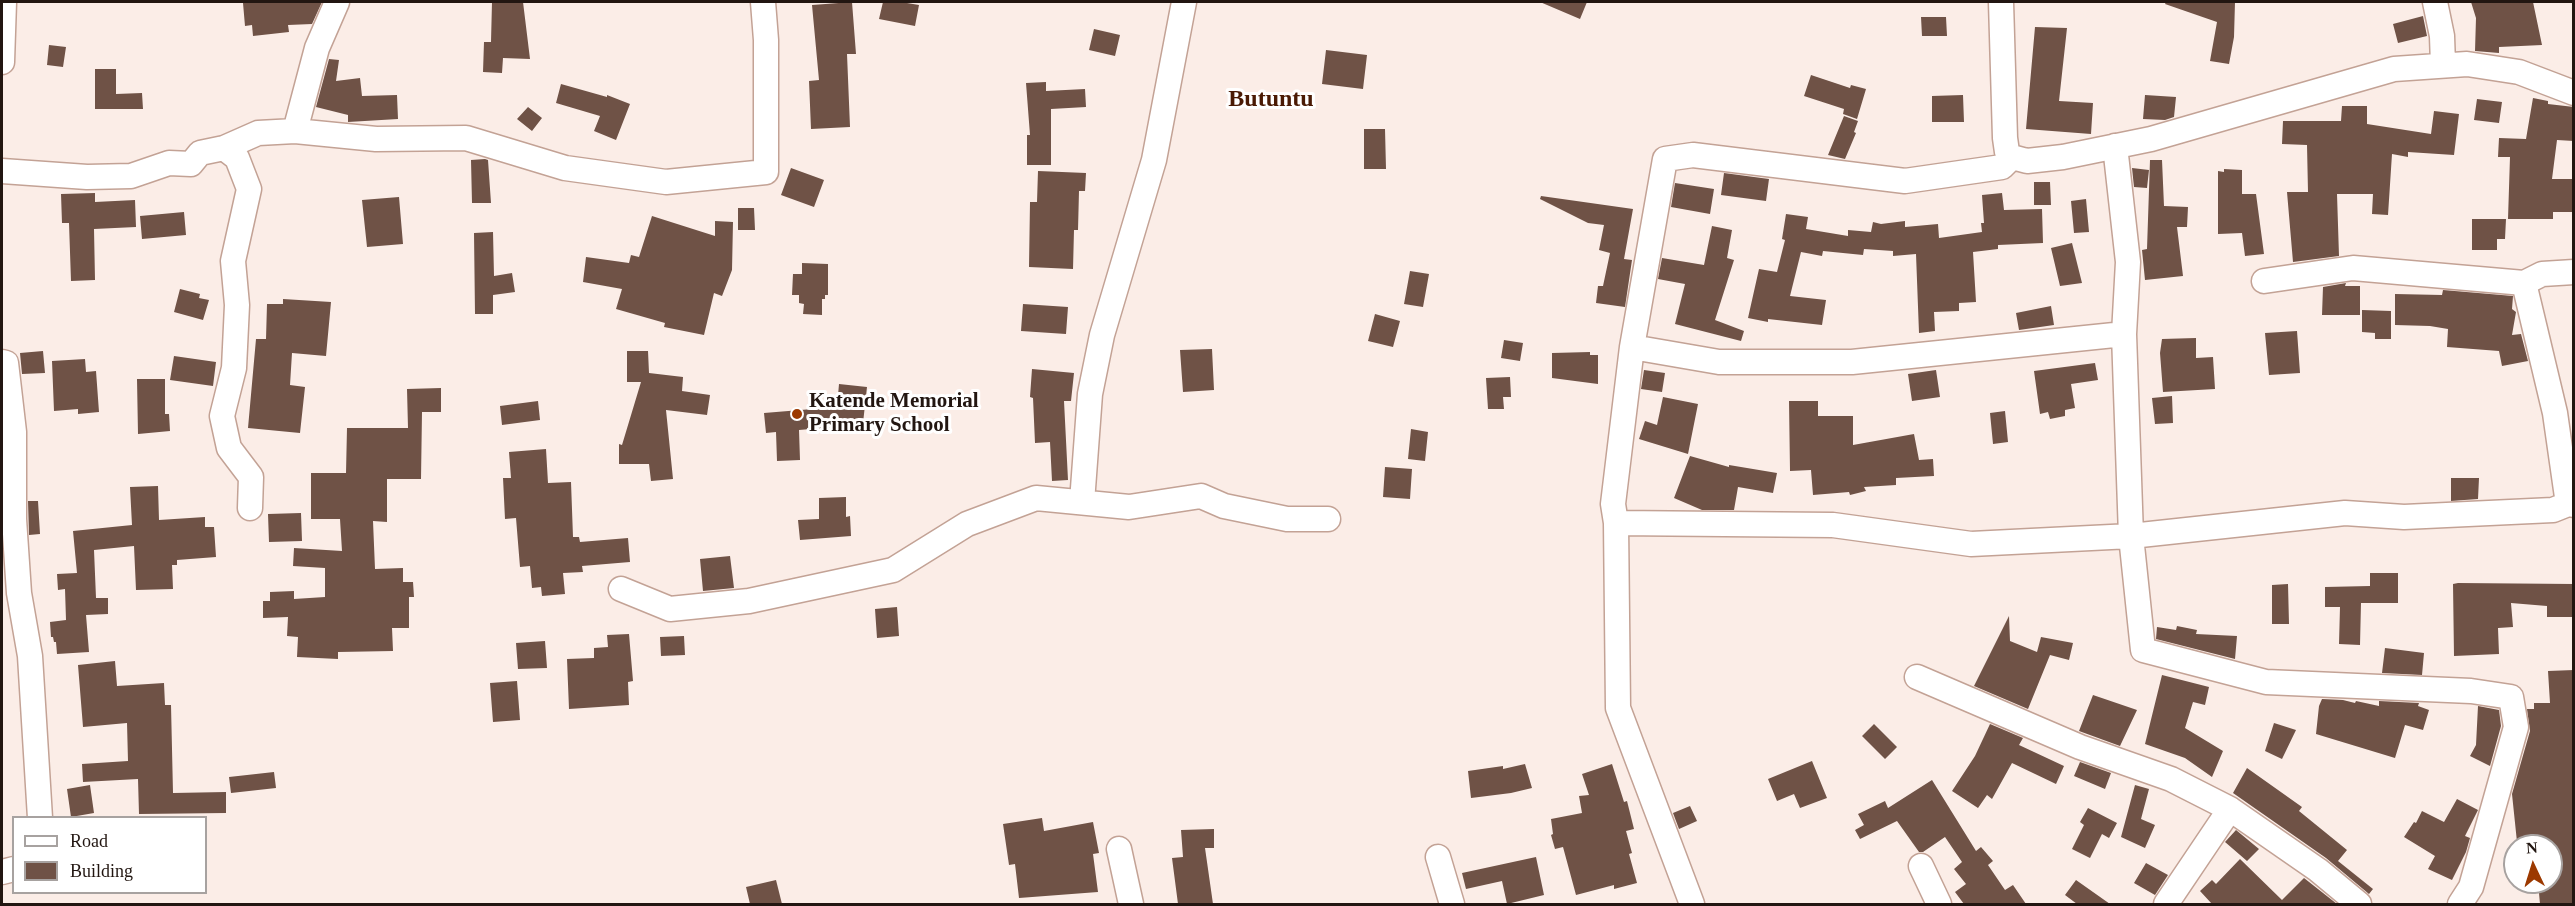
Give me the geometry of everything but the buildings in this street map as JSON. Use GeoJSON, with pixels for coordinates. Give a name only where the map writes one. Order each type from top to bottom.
{"type":"FeatureCollection","features":[{"type":"Feature","properties":{"kind":"street"},"geometry":{"type":"LineString","coordinates":[[2,62],[4,2]]}},
{"type":"Feature","properties":{"kind":"street"},"geometry":{"type":"LineString","coordinates":[[295,131],[318,48],[337,2]]}},
{"type":"Feature","properties":{"kind":"street"},"geometry":{"type":"LineString","coordinates":[[2,171],[87,177],[131,176],[169,163],[191,164],[200,153],[224,148],[258,133],[295,131],[375,139],[466,138],[565,168],[666,182],[766,172],[766,40],[763,2]]}},
{"type":"Feature","properties":{"kind":"street"},"geometry":{"type":"LineString","coordinates":[[1082,502],[1090,394],[1102,335],[1154,160],[1184,2]]}},
{"type":"Feature","properties":{"kind":"street"},"geometry":{"type":"LineString","coordinates":[[2001,2],[2007,152],[2012,157],[2026,160],[2115,146],[2246,113],[2394,69],[2467,64],[2518,72],[2574,93]]}},
{"type":"Feature","properties":{"kind":"street"},"geometry":{"type":"LineString","coordinates":[[2435,2],[2442,36],[2444,66]]}},
{"type":"Feature","properties":{"kind":"street"},"geometry":{"type":"LineString","coordinates":[[2115,146],[2128,262],[2124,334],[2131,536],[2143,650],[2266,682],[2471,691],[2511,697],[2516,727],[2471,887],[2460,904]]}},
{"type":"Feature","properties":{"kind":"street"},"geometry":{"type":"LineString","coordinates":[[224,148],[237,158],[249,189],[234,261],[237,305],[234,368],[222,417],[229,448],[251,477],[250,508]]}},
{"type":"Feature","properties":{"kind":"street"},"geometry":{"type":"LineString","coordinates":[[1692,904],[1618,708],[1616,523],[1613,504],[1632,347],[1665,159],[1694,155],[1905,181],[2002,167],[2012,157]]}},
{"type":"Feature","properties":{"kind":"street"},"geometry":{"type":"LineString","coordinates":[[2265,281],[2353,268],[2524,283],[2542,274],[2574,272]]}},
{"type":"Feature","properties":{"kind":"street"},"geometry":{"type":"LineString","coordinates":[[1616,523],[1833,525],[1971,544],[2131,536],[2345,513],[2404,517],[2553,510],[2571,504],[2555,413],[2524,283]]}},
{"type":"Feature","properties":{"kind":"street"},"geometry":{"type":"LineString","coordinates":[[1632,347],[1719,362],[1852,362],[2124,334]]}},
{"type":"Feature","properties":{"kind":"street"},"geometry":{"type":"LineString","coordinates":[[2,362],[6,363],[14,432],[14,519],[19,593],[30,656],[40,816]]}},
{"type":"Feature","properties":{"kind":"street"},"geometry":{"type":"LineString","coordinates":[[621,589],[670,609],[749,601],[893,570],[967,524],[1036,498],[1129,507],[1200,496],[1224,506],[1287,519],[1328,519]]}},
{"type":"Feature","properties":{"kind":"street"},"geometry":{"type":"LineString","coordinates":[[1917,677],[2080,747],[2171,779],[2230,808],[2318,870],[2359,904]]}},
{"type":"Feature","properties":{"kind":"street"},"geometry":{"type":"LineString","coordinates":[[2166,904],[2230,808]]}},
{"type":"Feature","properties":{"kind":"street"},"geometry":{"type":"LineString","coordinates":[[1119,849],[1131,904]]}},
{"type":"Feature","properties":{"kind":"street"},"geometry":{"type":"LineString","coordinates":[[1438,857],[1452,904]]}},
{"type":"Feature","properties":{"kind":"street"},"geometry":{"type":"LineString","coordinates":[[1921,866],[1939,904]]}},
{"type":"Feature","properties":{"kind":"place","name":"Katende Memorial Primary School"},"geometry":{"type":"Point","coordinates":[797,414]}},
{"type":"Feature","properties":{"kind":"district","name":"Butuntu"},"geometry":{"type":"Point","coordinates":[1271,100]}}]}
